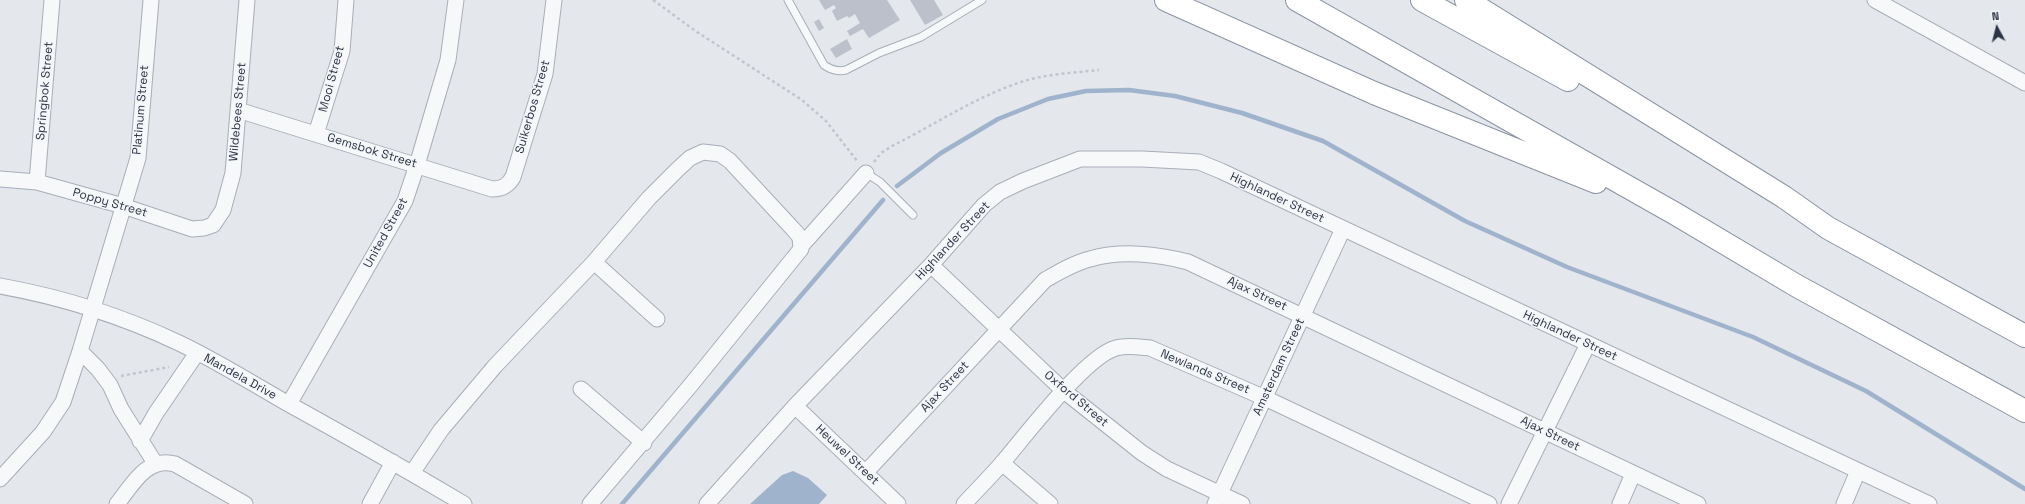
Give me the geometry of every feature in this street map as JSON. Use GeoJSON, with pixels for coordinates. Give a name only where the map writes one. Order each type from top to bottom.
{"type":"FeatureCollection","features":[{"type":"Feature","properties":{"kind":"highway"},"geometry":{"type":"LineString","coordinates":[[1166,0],[1374,93],[1674,213]]}},
{"type":"Feature","properties":{"kind":"highway"},"geometry":{"type":"LineString","coordinates":[[1297,0],[1674,213],[1797,286],[2025,411]]}},
{"type":"Feature","properties":{"kind":"highway"},"geometry":{"type":"LineString","coordinates":[[1422,0],[1784,197]]}},
{"type":"Feature","properties":{"kind":"highway"},"geometry":{"type":"LineString","coordinates":[[1466,0],[1784,197],[1828,228],[2025,336]]}},
{"type":"Feature","properties":{"kind":"street","name":"Springbok Street"},"geometry":{"type":"LineString","coordinates":[[37,182],[52,0]]}},
{"type":"Feature","properties":{"kind":"street","name":"Platinum Street"},"geometry":{"type":"LineString","coordinates":[[0,479],[43,432],[63,402],[80,351],[138,158],[151,0]]}},
{"type":"Feature","properties":{"kind":"street","name":"Wildebees Street"},"geometry":{"type":"LineString","coordinates":[[217,221],[223,210],[233,172],[247,0]]}},
{"type":"Feature","properties":{"kind":"street","name":"Mooi Street"},"geometry":{"type":"LineString","coordinates":[[316,134],[342,51],[346,0]]}},
{"type":"Feature","properties":{"kind":"street","name":"United Street"},"geometry":{"type":"LineString","coordinates":[[289,404],[405,201],[448,60],[456,0]]}},
{"type":"Feature","properties":{"kind":"street","name":"Suikerbos Street"},"geometry":{"type":"LineString","coordinates":[[505,186],[513,177],[545,74],[554,0]]}},
{"type":"Feature","properties":{"kind":"street"},"geometry":{"type":"LineString","coordinates":[[1875,0],[2025,83]]}},
{"type":"Feature","properties":{"kind":"street","name":"Gemsbok Street"},"geometry":{"type":"LineString","coordinates":[[238,110],[492,188],[505,186]]}},
{"type":"Feature","properties":{"kind":"street"},"geometry":{"type":"LineString","coordinates":[[412,473],[441,430],[495,366],[594,262],[649,198],[690,158],[703,152],[720,154],[730,161],[800,237],[802,245]]}},
{"type":"Feature","properties":{"kind":"street","name":"Highlander Street"},"geometry":{"type":"LineString","coordinates":[[707,504],[795,406],[931,265],[984,205],[1000,192],[1023,181],[1080,159],[1134,158],[1199,162],[1929,504]]}},
{"type":"Feature","properties":{"kind":"street"},"geometry":{"type":"LineString","coordinates":[[590,504],[644,443],[798,255],[802,245],[866,173]]}},
{"type":"Feature","properties":{"kind":"street","name":"Poppy Street"},"geometry":{"type":"LineString","coordinates":[[0,179],[37,182],[123,206],[192,229],[208,227],[217,221]]}},
{"type":"Feature","properties":{"kind":"street","name":"Amsterdam Street"},"geometry":{"type":"LineString","coordinates":[[1217,499],[1343,229]]}},
{"type":"Feature","properties":{"kind":"street","name":"Ajax Street"},"geometry":{"type":"LineString","coordinates":[[866,472],[1045,280],[1065,268],[1090,259],[1127,255],[1159,256],[1188,262],[1698,504]]}},
{"type":"Feature","properties":{"kind":"street"},"geometry":{"type":"LineString","coordinates":[[594,262],[657,320]]}},
{"type":"Feature","properties":{"kind":"street","name":"Oxford Street"},"geometry":{"type":"LineString","coordinates":[[931,265],[1064,391],[1142,453],[1217,499],[1242,504]]}},
{"type":"Feature","properties":{"kind":"street","name":"Mandela Drive"},"geometry":{"type":"LineString","coordinates":[[0,286],[42,294],[132,323],[180,343],[193,358],[289,404],[393,462],[464,504]]}},
{"type":"Feature","properties":{"kind":"street"},"geometry":{"type":"LineString","coordinates":[[1509,504],[1588,344]]}},
{"type":"Feature","properties":{"kind":"street","name":"Newlands Street"},"geometry":{"type":"LineString","coordinates":[[964,504],[1002,463],[1064,391],[1098,356],[1116,348],[1132,346],[1150,348],[1265,398],[1489,504]]}},
{"type":"Feature","properties":{"kind":"street"},"geometry":{"type":"LineString","coordinates":[[80,351],[98,369],[110,385],[120,409],[155,463]]}},
{"type":"Feature","properties":{"kind":"street"},"geometry":{"type":"LineString","coordinates":[[140,441],[156,413],[193,358]]}},
{"type":"Feature","properties":{"kind":"street"},"geometry":{"type":"LineString","coordinates":[[581,389],[644,443]]}},
{"type":"Feature","properties":{"kind":"street","name":"Heuwel Street"},"geometry":{"type":"LineString","coordinates":[[795,406],[898,504]]}},
{"type":"Feature","properties":{"kind":"street"},"geometry":{"type":"LineString","coordinates":[[117,504],[145,470],[155,463],[163,462],[175,464],[243,504]]}},
{"type":"Feature","properties":{"kind":"street"},"geometry":{"type":"LineString","coordinates":[[370,504],[393,462]]}},
{"type":"Feature","properties":{"kind":"street"},"geometry":{"type":"LineString","coordinates":[[1002,463],[1050,504]]}},
{"type":"Feature","properties":{"kind":"street"},"geometry":{"type":"LineString","coordinates":[[1844,504],[1858,471]]}},
{"type":"Feature","properties":{"kind":"street"},"geometry":{"type":"LineString","coordinates":[[1620,504],[1633,474]]}},
{"type":"Feature","properties":{"kind":"lane"},"geometry":{"type":"LineString","coordinates":[[788,0],[824,65],[829,69],[840,71],[846,70],[879,53],[921,37],[982,0]]}},
{"type":"Feature","properties":{"kind":"lane"},"geometry":{"type":"LineString","coordinates":[[866,173],[880,182],[913,215]]}},
{"type":"Feature","properties":{"kind":"path"},"geometry":{"type":"LineString","coordinates":[[653,0],[697,32],[802,100],[826,121],[866,173],[881,154],[892,146],[991,93],[1019,82],[1041,77],[1099,70]]}},
{"type":"Feature","properties":{"kind":"path"},"geometry":{"type":"LineString","coordinates":[[110,385],[120,376],[193,358]]}},
{"type":"Feature","properties":{"kind":"water"},"geometry":{"type":"Polygon","coordinates":[[[793,471],[808,478],[827,495],[819,504],[750,504],[782,475],[793,471]]]}},
{"type":"Feature","properties":{"kind":"building"},"geometry":{"type":"Polygon","coordinates":[[[819,0],[887,0],[900,20],[869,38],[863,29],[850,36],[847,31],[860,23],[855,14],[849,18],[847,16],[837,21],[832,11],[836,8],[834,5],[825,10],[819,0]]]}},
{"type":"Feature","properties":{"kind":"building"},"geometry":{"type":"Polygon","coordinates":[[[910,0],[934,0],[943,15],[925,25],[910,0]]]}},
{"type":"Feature","properties":{"kind":"building"},"geometry":{"type":"Polygon","coordinates":[[[819,19],[824,28],[819,31],[814,22],[819,19]]]}},
{"type":"Feature","properties":{"kind":"building"},"geometry":{"type":"Polygon","coordinates":[[[847,39],[852,49],[836,58],[830,49],[847,39]]]}},
{"type":"Feature","properties":{"kind":"waterway"},"geometry":{"type":"LineString","coordinates":[[897,186],[941,153],[998,119],[1048,99],[1086,91],[1129,90],[1175,96],[1242,113],[1323,141],[1465,221],[1567,267],[1753,337],[1866,391],[2025,489]]}},
{"type":"Feature","properties":{"kind":"waterway"},"geometry":{"type":"LineString","coordinates":[[622,504],[883,200]]}}]}
